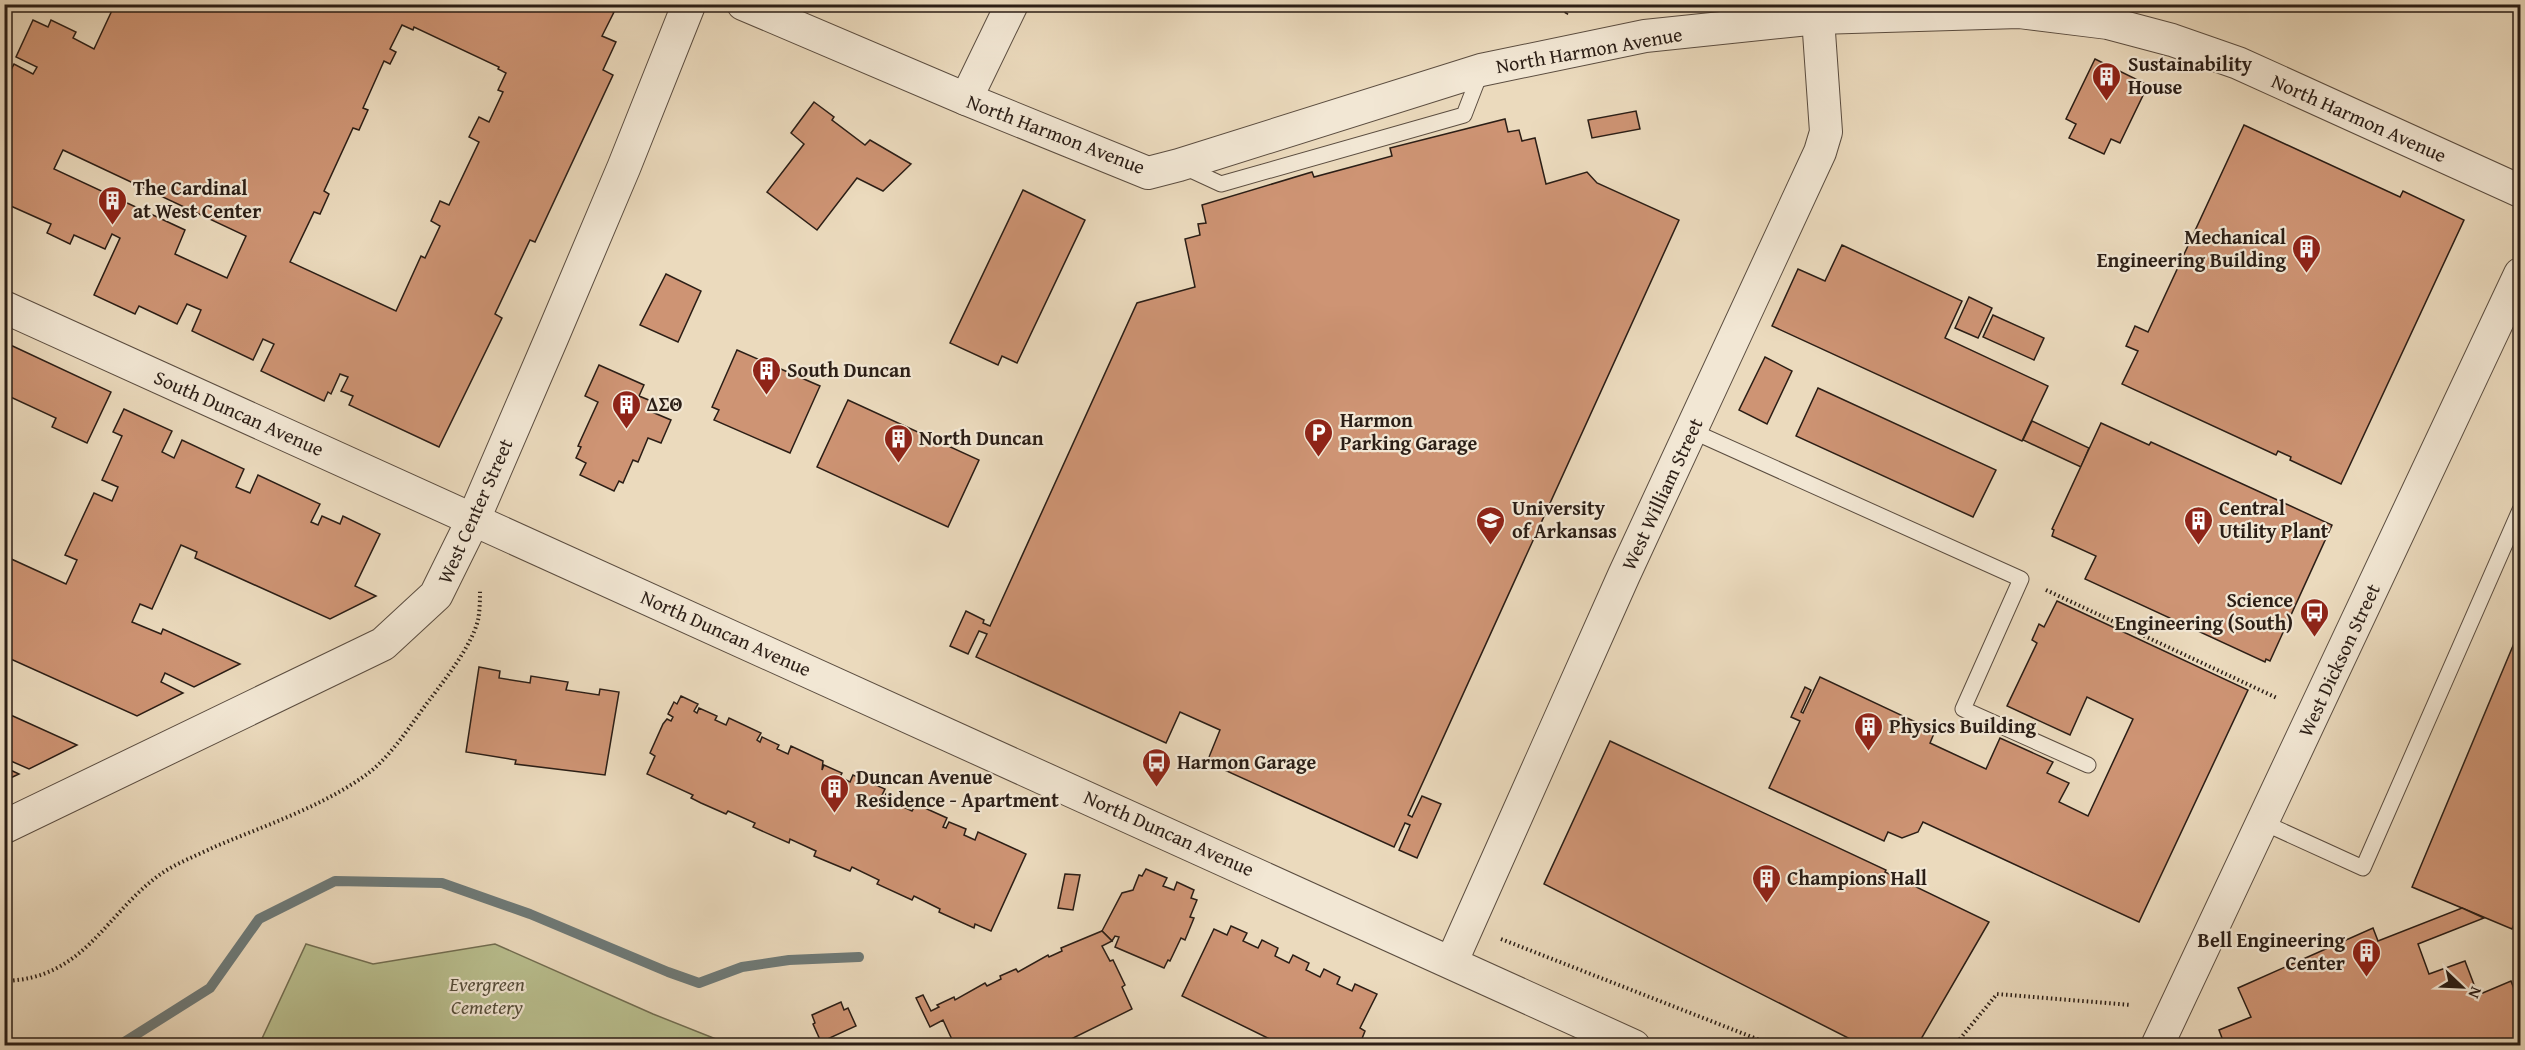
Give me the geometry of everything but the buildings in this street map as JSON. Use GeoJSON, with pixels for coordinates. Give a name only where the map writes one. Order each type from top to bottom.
{"type":"FeatureCollection","features":[{"type":"Feature","properties":{"kind":"street","name":"West Center Street"},"geometry":{"type":"LineString","coordinates":[[4,827],[383,644],[436,595],[474,519],[619,178],[689,4]]}},
{"type":"Feature","properties":{"kind":"street","name":"North Harmon Avenue"},"geometry":{"type":"LineString","coordinates":[[743,4],[1148,173],[1481,70],[1645,36],[1818,18],[2019,12],[2108,23],[2172,40],[2238,63],[2520,190]]}},
{"type":"Feature","properties":{"kind":"street"},"geometry":{"type":"LineString","coordinates":[[966,99],[1012,4]]}},
{"type":"Feature","properties":{"kind":"street","name":"West William Street"},"geometry":{"type":"LineString","coordinates":[[1452,961],[1624,575],[1820,152],[1826,132],[1818,18]]}},
{"type":"Feature","properties":{"kind":"street","name":"West Dickson Street"},"geometry":{"type":"LineString","coordinates":[[2157,1046],[2520,274]]}},
{"type":"Feature","properties":{"kind":"street","name":"South Duncan Avenue"},"geometry":{"type":"LineString","coordinates":[[4,307],[474,519]]}},
{"type":"Feature","properties":{"kind":"street","name":"North Duncan Avenue"},"geometry":{"type":"LineString","coordinates":[[474,519],[1452,961],[1634,1046]]}},
{"type":"Feature","properties":{"kind":"lane"},"geometry":{"type":"LineString","coordinates":[[1692,431],[2021,579],[1963,710],[2088,765]]}},
{"type":"Feature","properties":{"kind":"lane"},"geometry":{"type":"LineString","coordinates":[[2262,822],[2363,868],[2520,510]]}},
{"type":"Feature","properties":{"kind":"path"},"geometry":{"type":"LineString","coordinates":[[1566,14],[1571,4]]}},
{"type":"Feature","properties":{"kind":"path"},"geometry":{"type":"LineString","coordinates":[[2021,579],[2277,698]]}},
{"type":"Feature","properties":{"kind":"path"},"geometry":{"type":"LineString","coordinates":[[1491,935],[1775,1046]]}},
{"type":"Feature","properties":{"kind":"path"},"geometry":{"type":"LineString","coordinates":[[1954,1046],[1997,994],[2131,1005]]}},
{"type":"Feature","properties":{"kind":"green space","name":"Evergreen Cemetery"},"geometry":{"type":"Polygon","coordinates":[[[306,944],[373,964],[495,944],[653,1014],[731,1045],[259,1045],[306,944]]]}},
{"type":"Feature","properties":{"kind":"waterway"},"geometry":{"type":"LineString","coordinates":[[118,1046],[210,988],[259,919],[335,881],[442,883],[530,914],[699,983],[742,967],[789,960],[859,957]]}},
{"type":"Feature","properties":{"kind":"place","name":"Sustainability House"},"geometry":{"type":"Point","coordinates":[2107,102]}},
{"type":"Feature","properties":{"kind":"place","name":"The Cardinal at West Center"},"geometry":{"type":"Point","coordinates":[112,226]}},
{"type":"Feature","properties":{"kind":"place","name":"Mechanical Engineering Building"},"geometry":{"type":"Point","coordinates":[2307,274]}},
{"type":"Feature","properties":{"kind":"place","name":"South Duncan"},"geometry":{"type":"Point","coordinates":[766,396]}},
{"type":"Feature","properties":{"kind":"place","name":"ΔΣΘ"},"geometry":{"type":"Point","coordinates":[626,430]}},
{"type":"Feature","properties":{"kind":"place","name":"Harmon Parking Garage"},"geometry":{"type":"Point","coordinates":[1319,458]}},
{"type":"Feature","properties":{"kind":"place","name":"North Duncan"},"geometry":{"type":"Point","coordinates":[898,464]}},
{"type":"Feature","properties":{"kind":"place","name":"University of Arkansas"},"geometry":{"type":"Point","coordinates":[1491,546]}},
{"type":"Feature","properties":{"kind":"place","name":"Central Utility Plant"},"geometry":{"type":"Point","coordinates":[2198,546]}},
{"type":"Feature","properties":{"kind":"place","name":"Science Engineering (South)"},"geometry":{"type":"Point","coordinates":[2314,638]}},
{"type":"Feature","properties":{"kind":"place","name":"Physics Building"},"geometry":{"type":"Point","coordinates":[1868,752]}},
{"type":"Feature","properties":{"kind":"place","name":"Harmon Garage"},"geometry":{"type":"Point","coordinates":[1156,788]}},
{"type":"Feature","properties":{"kind":"place","name":"Duncan Avenue Residence - Apartment"},"geometry":{"type":"Point","coordinates":[835,814]}},
{"type":"Feature","properties":{"kind":"place","name":"Champions Hall"},"geometry":{"type":"Point","coordinates":[1766,904]}},
{"type":"Feature","properties":{"kind":"place","name":"Bell Engineering Center"},"geometry":{"type":"Point","coordinates":[2366,978]}}]}
